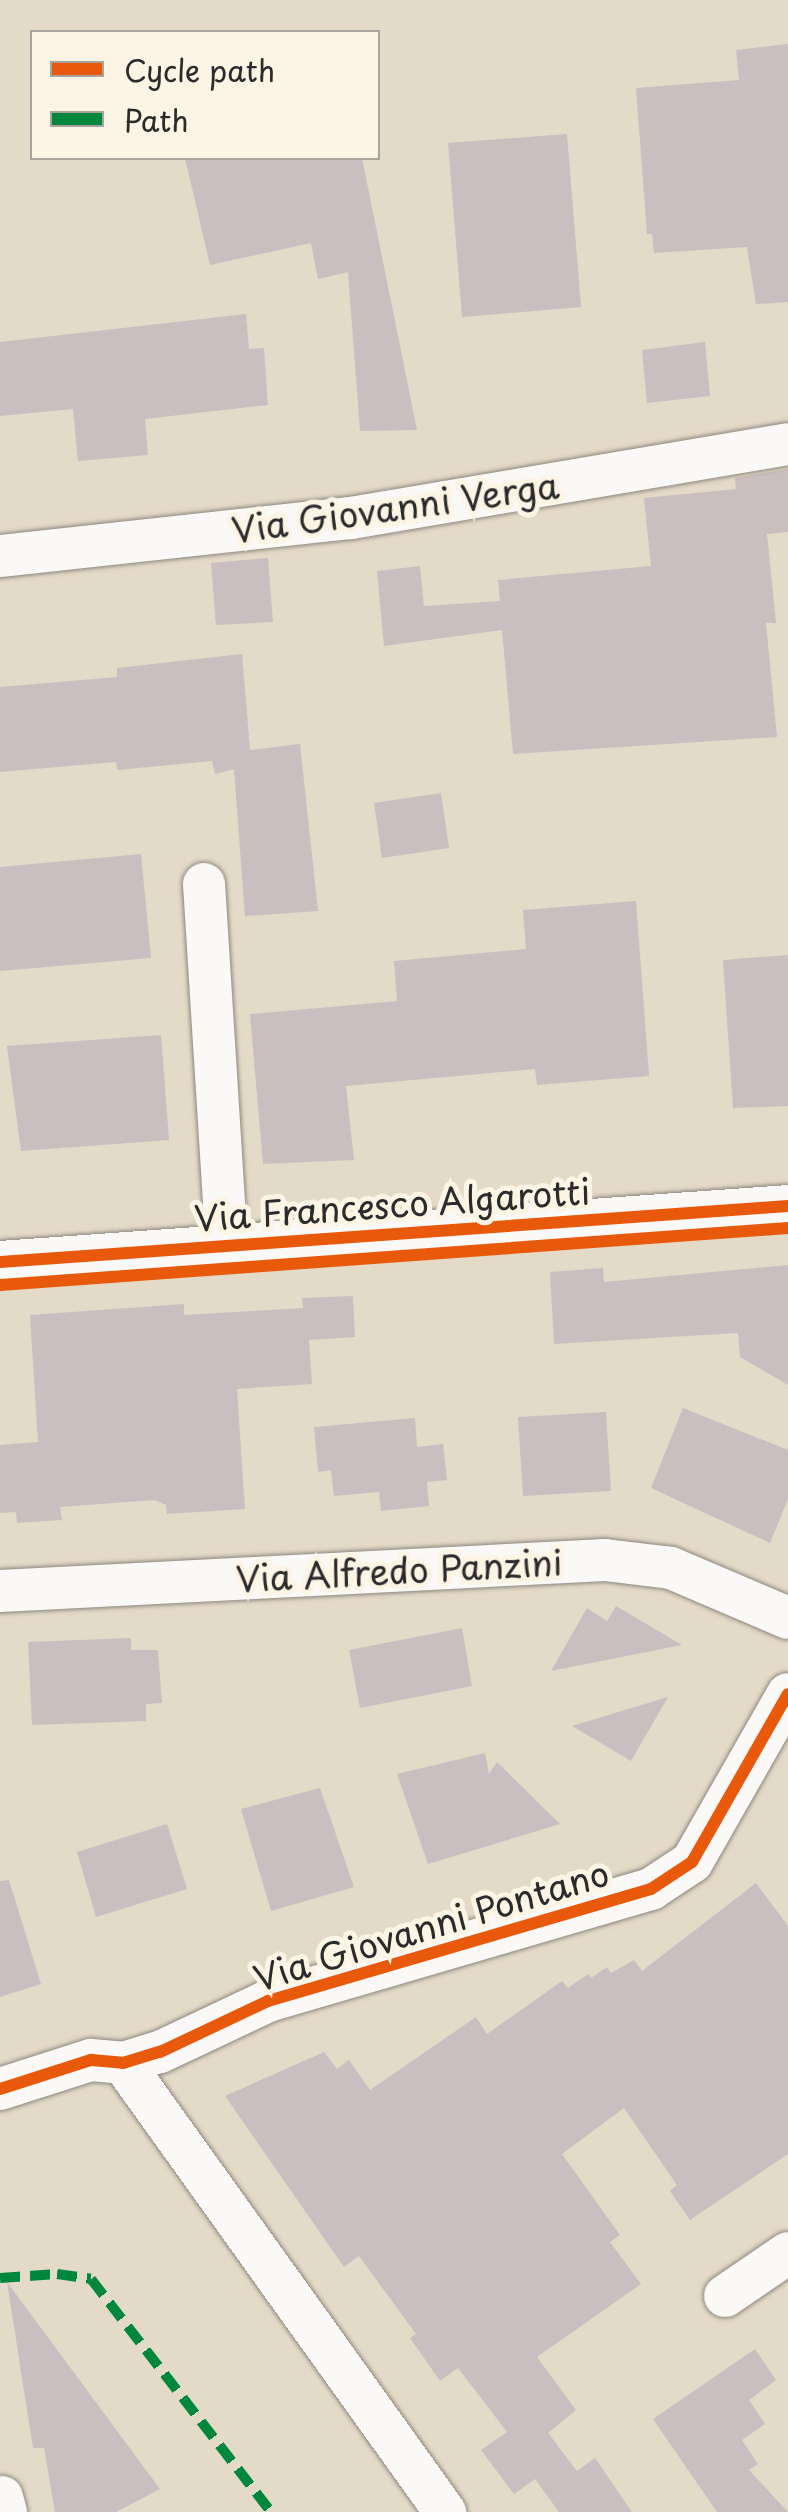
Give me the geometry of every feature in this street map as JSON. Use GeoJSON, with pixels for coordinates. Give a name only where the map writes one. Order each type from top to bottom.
{"type":"FeatureCollection","features":[{"type":"Feature","properties":{"kind":"street","name":"Via Giovanni Verga"},"geometry":{"type":"LineString","coordinates":[[0,556],[391,512],[788,444]]}},
{"type":"Feature","properties":{"kind":"street","name":"Via Francesco Algarotti"},"geometry":{"type":"LineString","coordinates":[[204,884],[228,1245]]}},
{"type":"Feature","properties":{"kind":"street","name":"Via Francesco Algarotti"},"geometry":{"type":"LineString","coordinates":[[0,1262],[788,1206]]}},
{"type":"Feature","properties":{"kind":"street","name":"Via Alfredo Panzini"},"geometry":{"type":"LineString","coordinates":[[0,1591],[605,1560],[671,1568],[788,1618]]}},
{"type":"Feature","properties":{"kind":"street","name":"Via Giovanni Pontano"},"geometry":{"type":"LineString","coordinates":[[0,2089],[91,2060],[123,2063],[195,2040],[268,2001],[632,1895],[676,1877],[692,1862],[788,1694]]}},
{"type":"Feature","properties":{"kind":"street"},"geometry":{"type":"LineString","coordinates":[[123,2063],[445,2512]]}},
{"type":"Feature","properties":{"kind":"street"},"geometry":{"type":"LineString","coordinates":[[725,2296],[788,2253]]}},
{"type":"Feature","properties":{"kind":"building"},"geometry":{"type":"Polygon","coordinates":[[[788,44],[788,302],[756,304],[747,247],[654,253],[652,234],[647,234],[636,88],[739,80],[736,50],[788,44]]]}},
{"type":"Feature","properties":{"kind":"building"},"geometry":{"type":"Polygon","coordinates":[[[567,134],[581,307],[462,317],[448,143],[567,134]]]}},
{"type":"Feature","properties":{"kind":"building"},"geometry":{"type":"Polygon","coordinates":[[[185,160],[362,160],[417,430],[360,431],[348,272],[318,279],[311,243],[210,265],[185,160]]]}},
{"type":"Feature","properties":{"kind":"building"},"geometry":{"type":"Polygon","coordinates":[[[246,314],[249,349],[264,348],[268,405],[145,419],[148,455],[78,461],[73,409],[0,416],[0,342],[246,314]]]}},
{"type":"Feature","properties":{"kind":"building"},"geometry":{"type":"Polygon","coordinates":[[[705,342],[710,396],[647,403],[642,350],[705,342]]]}},
{"type":"Feature","properties":{"kind":"building"},"geometry":{"type":"Polygon","coordinates":[[[788,469],[788,532],[767,534],[776,623],[766,623],[777,737],[513,754],[502,630],[384,646],[377,571],[420,566],[424,606],[500,601],[498,580],[651,566],[644,498],[736,489],[735,478],[788,469]]]}},
{"type":"Feature","properties":{"kind":"building"},"geometry":{"type":"Polygon","coordinates":[[[268,558],[273,622],[216,625],[211,563],[268,558]]]}},
{"type":"Feature","properties":{"kind":"building"},"geometry":{"type":"Polygon","coordinates":[[[242,654],[250,750],[300,744],[318,911],[245,916],[234,769],[215,774],[212,761],[117,770],[116,762],[0,772],[0,687],[117,677],[117,668],[242,654]]]}},
{"type":"Feature","properties":{"kind":"building"},"geometry":{"type":"Polygon","coordinates":[[[441,793],[449,848],[382,858],[374,803],[441,793]]]}},
{"type":"Feature","properties":{"kind":"building"},"geometry":{"type":"Polygon","coordinates":[[[141,854],[151,958],[0,971],[0,867],[141,854]]]}},
{"type":"Feature","properties":{"kind":"building"},"geometry":{"type":"Polygon","coordinates":[[[636,901],[649,1076],[537,1085],[535,1069],[346,1086],[354,1160],[263,1164],[250,1014],[397,1001],[394,961],[526,949],[523,910],[636,901]]]}},
{"type":"Feature","properties":{"kind":"building"},"geometry":{"type":"Polygon","coordinates":[[[788,955],[788,1106],[733,1108],[723,960],[788,955]]]}},
{"type":"Feature","properties":{"kind":"building"},"geometry":{"type":"Polygon","coordinates":[[[161,1035],[169,1140],[21,1151],[7,1046],[161,1035]]]}},
{"type":"Feature","properties":{"kind":"building"},"geometry":{"type":"Polygon","coordinates":[[[788,1265],[788,1385],[740,1357],[738,1333],[554,1344],[550,1272],[603,1268],[604,1282],[788,1265]]]}},
{"type":"Feature","properties":{"kind":"building"},"geometry":{"type":"Polygon","coordinates":[[[353,1296],[355,1337],[309,1340],[312,1384],[237,1389],[245,1509],[167,1514],[166,1505],[155,1500],[60,1507],[62,1520],[17,1523],[16,1512],[0,1513],[0,1445],[38,1442],[30,1315],[184,1304],[184,1315],[303,1308],[302,1298],[353,1296]]]}},
{"type":"Feature","properties":{"kind":"building"},"geometry":{"type":"Polygon","coordinates":[[[683,1408],[788,1450],[788,1499],[770,1543],[651,1488],[683,1408]]]}},
{"type":"Feature","properties":{"kind":"building"},"geometry":{"type":"Polygon","coordinates":[[[606,1412],[611,1491],[523,1496],[518,1417],[606,1412]]]}},
{"type":"Feature","properties":{"kind":"building"},"geometry":{"type":"Polygon","coordinates":[[[415,1418],[417,1447],[443,1444],[447,1480],[427,1482],[429,1506],[381,1511],[379,1492],[334,1496],[331,1470],[318,1472],[314,1427],[415,1418]]]}},
{"type":"Feature","properties":{"kind":"building"},"geometry":{"type":"Polygon","coordinates":[[[616,1606],[682,1645],[551,1671],[587,1608],[607,1621],[616,1606]]]}},
{"type":"Feature","properties":{"kind":"building"},"geometry":{"type":"Polygon","coordinates":[[[462,1628],[472,1686],[360,1708],[349,1650],[462,1628]]]}},
{"type":"Feature","properties":{"kind":"building"},"geometry":{"type":"Polygon","coordinates":[[[131,1638],[131,1650],[158,1650],[162,1703],[146,1704],[146,1721],[32,1725],[28,1642],[131,1638]]]}},
{"type":"Feature","properties":{"kind":"building"},"geometry":{"type":"Polygon","coordinates":[[[668,1697],[631,1761],[572,1726],[668,1697]]]}},
{"type":"Feature","properties":{"kind":"building"},"geometry":{"type":"Polygon","coordinates":[[[485,1753],[489,1774],[497,1762],[560,1824],[428,1864],[397,1774],[485,1753]]]}},
{"type":"Feature","properties":{"kind":"building"},"geometry":{"type":"Polygon","coordinates":[[[320,1788],[354,1887],[271,1911],[241,1809],[320,1788]]]}},
{"type":"Feature","properties":{"kind":"building"},"geometry":{"type":"Polygon","coordinates":[[[167,1824],[187,1889],[96,1917],[77,1852],[167,1824]]]}},
{"type":"Feature","properties":{"kind":"building"},"geometry":{"type":"Polygon","coordinates":[[[9,1880],[41,1984],[0,1997],[0,1881],[9,1880]]]}},
{"type":"Feature","properties":{"kind":"building"},"geometry":{"type":"Polygon","coordinates":[[[756,1883],[788,1926],[788,2154],[690,2220],[670,2191],[677,2185],[624,2108],[562,2154],[620,2235],[610,2242],[641,2284],[537,2357],[576,2410],[548,2433],[577,2471],[595,2458],[632,2512],[559,2512],[535,2479],[514,2494],[481,2450],[507,2432],[458,2368],[440,2381],[410,2338],[416,2334],[359,2256],[344,2267],[225,2096],[324,2052],[337,2069],[349,2060],[370,2090],[476,2017],[487,2034],[562,1981],[568,1988],[588,1974],[591,1978],[607,1967],[611,1973],[634,1960],[642,1971],[756,1883]]]}},
{"type":"Feature","properties":{"kind":"building"},"geometry":{"type":"Polygon","coordinates":[[[7,2282],[160,2489],[116,2512],[55,2512],[44,2448],[33,2448],[7,2282]]]}},
{"type":"Feature","properties":{"kind":"building"},"geometry":{"type":"Polygon","coordinates":[[[755,2349],[776,2380],[749,2400],[765,2424],[742,2440],[758,2464],[749,2470],[788,2512],[717,2512],[653,2419],[755,2349]]]}},
{"type":"Feature","properties":{"kind":"marked path"},"geometry":{"type":"LineString","coordinates":[[0,2278],[57,2274],[91,2279],[271,2512]]}},
{"type":"Feature","properties":{"kind":"cycle path"},"geometry":{"type":"LineString","coordinates":[[0,1262],[788,1206]]}},
{"type":"Feature","properties":{"kind":"cycle path"},"geometry":{"type":"LineString","coordinates":[[0,1285],[788,1228]]}},
{"type":"Feature","properties":{"kind":"cycle path"},"geometry":{"type":"LineString","coordinates":[[0,2089],[91,2060],[123,2063],[160,2052],[268,2001],[651,1889],[692,1862],[788,1694]]}}]}
